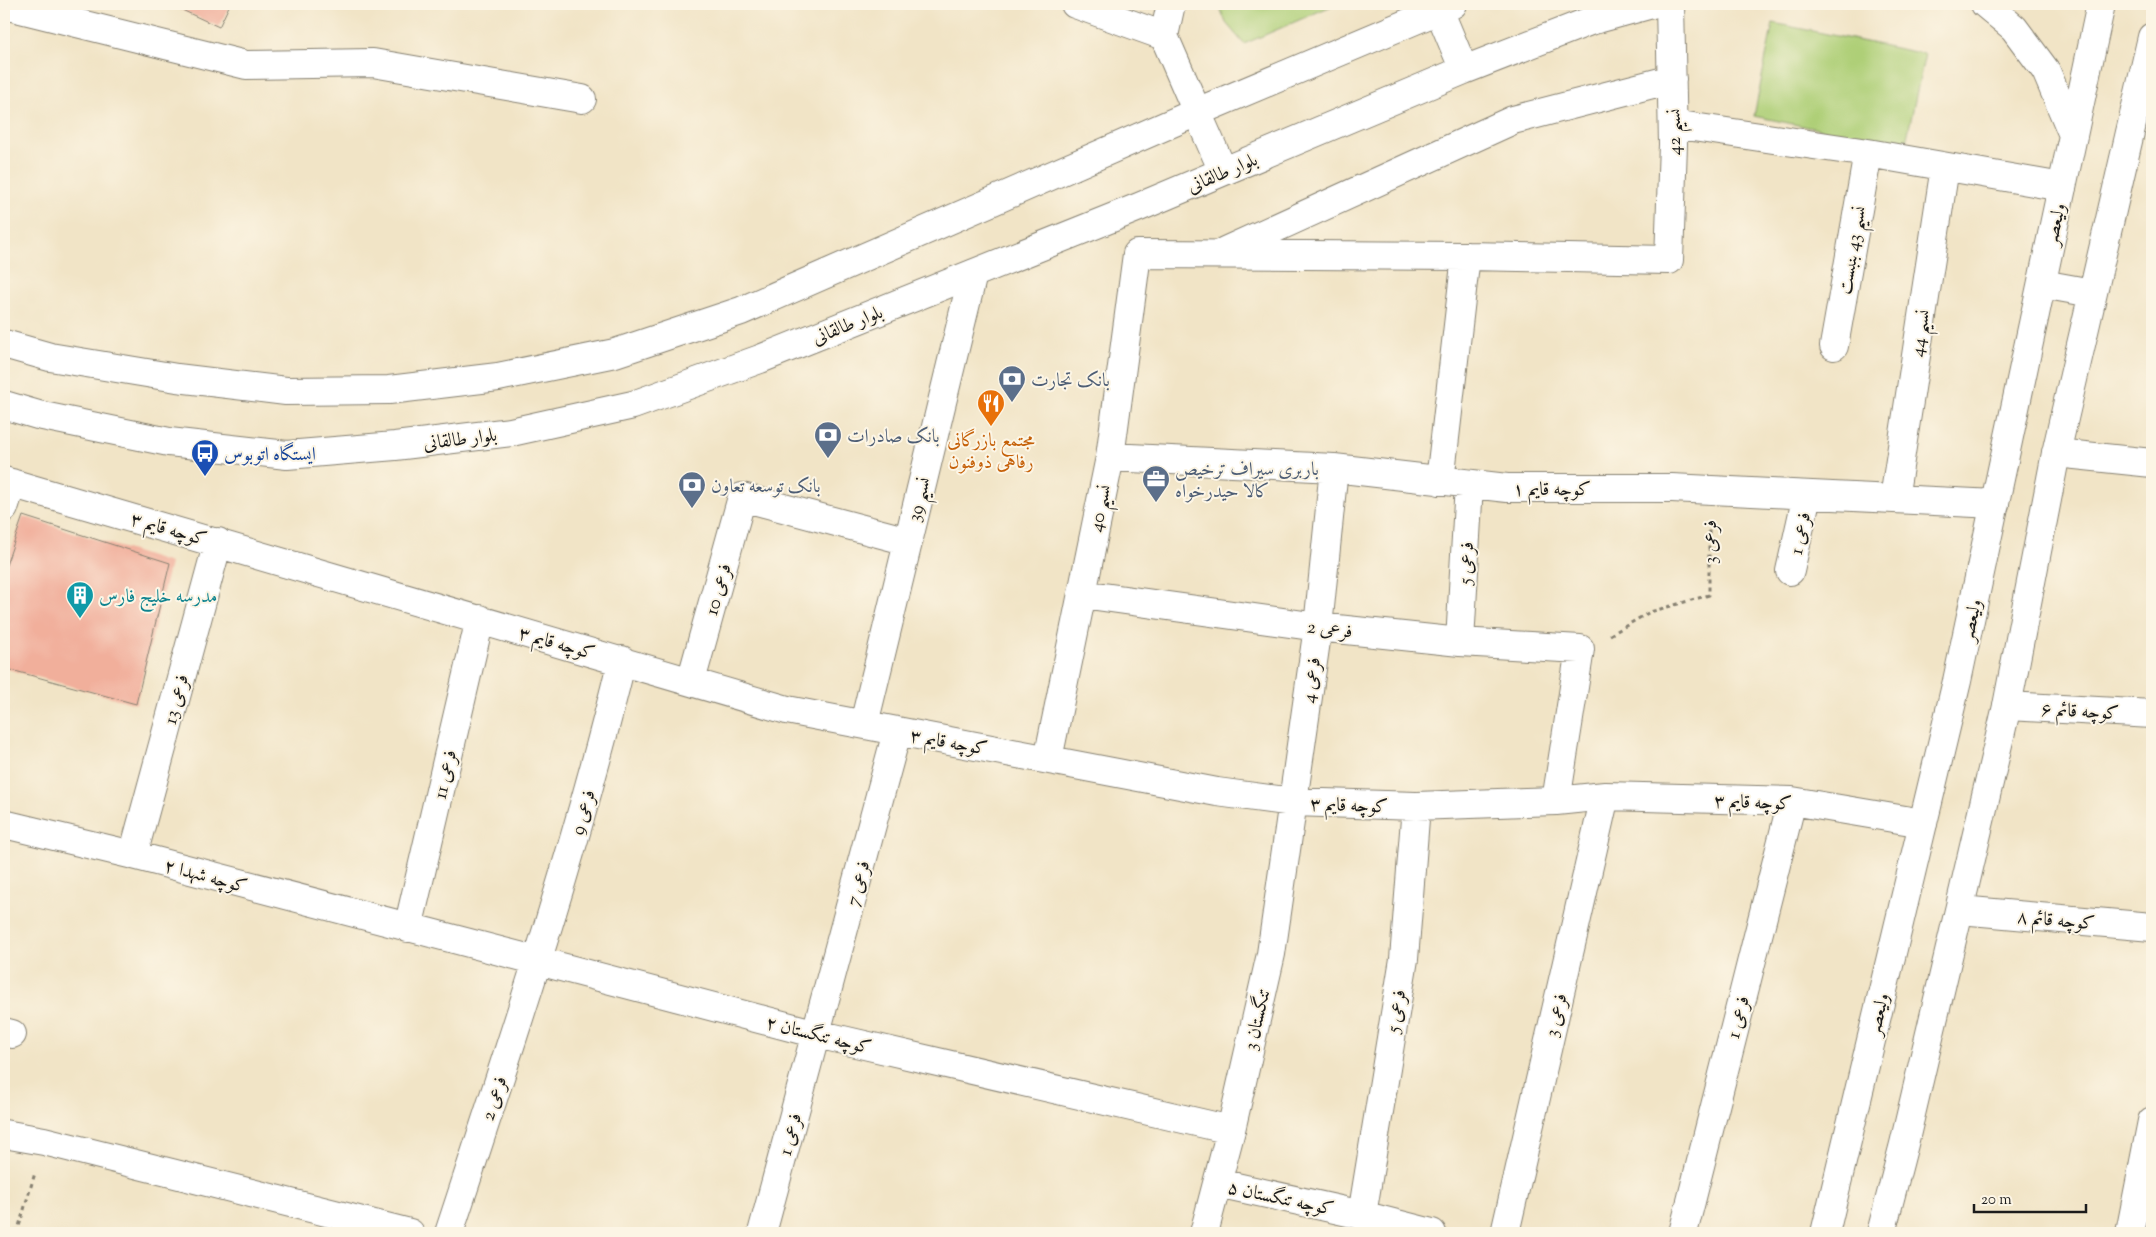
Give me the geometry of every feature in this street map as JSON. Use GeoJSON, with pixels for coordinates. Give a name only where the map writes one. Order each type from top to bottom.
{"type":"FeatureCollection","features":[{"type":"Feature","properties":{"kind":"street"},"geometry":{"type":"LineString","coordinates":[[1075,4],[1164,36]]}},
{"type":"Feature","properties":{"kind":"street"},"geometry":{"type":"LineString","coordinates":[[1171,4],[1164,36],[1223,171]]}},
{"type":"Feature","properties":{"kind":"street","name":"بلوار طالقانی"},"geometry":{"type":"LineString","coordinates":[[4,405],[38,415],[169,442],[286,455],[395,446],[511,432],[634,405],[760,359],[973,274],[1464,70],[1590,21],[1652,4]]}},
{"type":"Feature","properties":{"kind":"street","name":"نسیم 42"},"geometry":{"type":"LineString","coordinates":[[1466,256],[1669,260],[1673,124],[1670,4]]}},
{"type":"Feature","properties":{"kind":"street"},"geometry":{"type":"LineString","coordinates":[[1985,4],[2014,28],[2046,71],[2073,135]]}},
{"type":"Feature","properties":{"kind":"street","name":"ولیعصر"},"geometry":{"type":"LineString","coordinates":[[1825,1233],[1923,823],[1995,504],[2101,4]]}},
{"type":"Feature","properties":{"kind":"street"},"geometry":{"type":"LineString","coordinates":[[4,5],[246,65],[373,63],[582,99]]}},
{"type":"Feature","properties":{"kind":"street"},"geometry":{"type":"LineString","coordinates":[[4,344],[50,357],[177,378],[286,391],[390,390],[498,377],[615,353],[741,311],[1441,6],[1464,70]]}},
{"type":"Feature","properties":{"kind":"street"},"geometry":{"type":"LineString","coordinates":[[1881,1233],[1960,910],[2007,706],[2056,452],[2152,37]]}},
{"type":"Feature","properties":{"kind":"street"},"geometry":{"type":"LineString","coordinates":[[1217,254],[1513,120],[1672,79]]}},
{"type":"Feature","properties":{"kind":"street"},"geometry":{"type":"LineString","coordinates":[[2126,147],[2152,115]]}},
{"type":"Feature","properties":{"kind":"street"},"geometry":{"type":"LineString","coordinates":[[1673,124],[1868,153],[2062,187]]}},
{"type":"Feature","properties":{"kind":"street","name":"نسیم 43 بنبست"},"geometry":{"type":"LineString","coordinates":[[1834,346],[1868,153]]}},
{"type":"Feature","properties":{"kind":"street","name":"نسیم 44"},"geometry":{"type":"LineString","coordinates":[[1894,499],[1945,167]]}},
{"type":"Feature","properties":{"kind":"street","name":"نسیم 40"},"geometry":{"type":"LineString","coordinates":[[1048,759],[1110,457],[1137,254],[1217,254]]}},
{"type":"Feature","properties":{"kind":"street"},"geometry":{"type":"LineString","coordinates":[[1217,254],[1466,256],[1440,481]]}},
{"type":"Feature","properties":{"kind":"street","name":"نسیم 39"},"geometry":{"type":"LineString","coordinates":[[864,724],[973,274]]}},
{"type":"Feature","properties":{"kind":"street"},"geometry":{"type":"LineString","coordinates":[[2042,284],[2092,293]]}},
{"type":"Feature","properties":{"kind":"street"},"geometry":{"type":"LineString","coordinates":[[2056,452],[2152,463]]}},
{"type":"Feature","properties":{"kind":"street","name":"کوچه قایم ۱"},"geometry":{"type":"LineString","coordinates":[[1110,457],[1334,468],[1507,488],[1709,490],[1995,504]]}},
{"type":"Feature","properties":{"kind":"street","name":"فرعی 4"},"geometry":{"type":"LineString","coordinates":[[1294,802],[1318,627],[1334,468]]}},
{"type":"Feature","properties":{"kind":"street","name":"فرعی 5"},"geometry":{"type":"LineString","coordinates":[[1460,642],[1469,484]]}},
{"type":"Feature","properties":{"kind":"street","name":"کوچه قایم ۳"},"geometry":{"type":"LineString","coordinates":[[7,491],[218,542],[786,710],[1217,792],[1294,802],[1416,806],[1556,801],[1605,796],[1792,801],[1923,823]]}},
{"type":"Feature","properties":{"kind":"street","name":"فرعی 1"},"geometry":{"type":"LineString","coordinates":[[1790,571],[1807,495]]}},
{"type":"Feature","properties":{"kind":"street","name":"فرعی 10"},"geometry":{"type":"LineString","coordinates":[[691,681],[742,498],[908,542]]}},
{"type":"Feature","properties":{"kind":"street","name":"فرعی 13"},"geometry":{"type":"LineString","coordinates":[[133,855],[218,542]]}},
{"type":"Feature","properties":{"kind":"street","name":"فرعی 2"},"geometry":{"type":"LineString","coordinates":[[1082,594],[1318,627],[1460,642],[1580,648]]}},
{"type":"Feature","properties":{"kind":"street","name":"فرعی 11"},"geometry":{"type":"LineString","coordinates":[[408,928],[480,620]]}},
{"type":"Feature","properties":{"kind":"street"},"geometry":{"type":"LineString","coordinates":[[1556,801],[1580,648]]}},
{"type":"Feature","properties":{"kind":"street","name":"فرعی 9"},"geometry":{"type":"LineString","coordinates":[[538,962],[602,741],[622,660]]}},
{"type":"Feature","properties":{"kind":"street","name":"کوچه قائم ۶"},"geometry":{"type":"LineString","coordinates":[[2007,706],[2152,714]]}},
{"type":"Feature","properties":{"kind":"street","name":"فرعی 7"},"geometry":{"type":"LineString","coordinates":[[817,1034],[897,732]]}},
{"type":"Feature","properties":{"kind":"street","name":"فرعی 3"},"geometry":{"type":"LineString","coordinates":[[1505,1233],[1605,796]]}},
{"type":"Feature","properties":{"kind":"street","name":"فرعی 1"},"geometry":{"type":"LineString","coordinates":[[1683,1233],[1792,801]]}},
{"type":"Feature","properties":{"kind":"street","name":"تنگستان 3"},"geometry":{"type":"LineString","coordinates":[[1204,1233],[1231,1130],[1271,954],[1294,802]]}},
{"type":"Feature","properties":{"kind":"street","name":"فرعی 5"},"geometry":{"type":"LineString","coordinates":[[1362,1215],[1404,958],[1416,806]]}},
{"type":"Feature","properties":{"kind":"street","name":"کوچه شهدا ۲"},"geometry":{"type":"LineString","coordinates":[[4,824],[133,855],[408,928]]}},
{"type":"Feature","properties":{"kind":"street","name":"کوچه قائم ۸"},"geometry":{"type":"LineString","coordinates":[[1960,910],[2152,927]]}},
{"type":"Feature","properties":{"kind":"street","name":"کوچه تنگستان ۲"},"geometry":{"type":"LineString","coordinates":[[408,928],[817,1034],[1231,1130]]}},
{"type":"Feature","properties":{"kind":"street","name":"فرعی 2"},"geometry":{"type":"LineString","coordinates":[[449,1233],[538,962]]}},
{"type":"Feature","properties":{"kind":"street","name":"فرعی 1"},"geometry":{"type":"LineString","coordinates":[[762,1233],[817,1034]]}},
{"type":"Feature","properties":{"kind":"street"},"geometry":{"type":"LineString","coordinates":[[2130,1233],[2152,1120]]}},
{"type":"Feature","properties":{"kind":"street"},"geometry":{"type":"LineString","coordinates":[[4,1134],[44,1141],[410,1233]]}},
{"type":"Feature","properties":{"kind":"street","name":"کوچه تنگستان ۵"},"geometry":{"type":"LineString","coordinates":[[1218,1183],[1362,1215],[1432,1233]]}},
{"type":"Feature","properties":{"kind":"path","name":"فرعی 3"},"geometry":{"type":"LineString","coordinates":[[1580,648],[1650,612],[1709,595],[1709,490]]}},
{"type":"Feature","properties":{"kind":"path"},"geometry":{"type":"LineString","coordinates":[[16,1233],[44,1141]]}},
{"type":"Feature","properties":{"kind":"green space"},"geometry":{"type":"Polygon","coordinates":[[[1225,4],[1336,4],[1244,44],[1226,23],[1221,10],[1225,4]]]}},
{"type":"Feature","properties":{"kind":"green space"},"geometry":{"type":"Polygon","coordinates":[[[1773,23],[1925,54],[1905,147],[1754,116],[1773,23]]]}},
{"type":"Feature","properties":{"kind":"building"},"geometry":{"type":"Polygon","coordinates":[[[169,4],[230,4],[219,27],[169,4]]]}},
{"type":"Feature","properties":{"kind":"building","name":"مدرسه خلیج فارس"},"geometry":{"type":"Polygon","coordinates":[[[23,516],[170,563],[136,704],[4,668],[4,571],[23,516]]]}},
{"type":"Feature","properties":{"kind":"place","name":"بانک تجارت"},"geometry":{"type":"Point","coordinates":[1012,403]}},
{"type":"Feature","properties":{"kind":"place","name":"مجتمع بازرگانی رفاهی ذوفنون"},"geometry":{"type":"Point","coordinates":[991,427]}},
{"type":"Feature","properties":{"kind":"place","name":"بانک صادرات"},"geometry":{"type":"Point","coordinates":[828,459]}},
{"type":"Feature","properties":{"kind":"place","name":"ایستگاه اتوبوس"},"geometry":{"type":"Point","coordinates":[205,477]}},
{"type":"Feature","properties":{"kind":"place","name":"باربری سیراف ترخیص کالا حیدرخواه"},"geometry":{"type":"Point","coordinates":[1156,503]}},
{"type":"Feature","properties":{"kind":"place","name":"بانک توسعه تعاون"},"geometry":{"type":"Point","coordinates":[692,509]}},
{"type":"Feature","properties":{"kind":"place","name":"مدرسه خلیج فارس"},"geometry":{"type":"Point","coordinates":[80,619]}}]}
